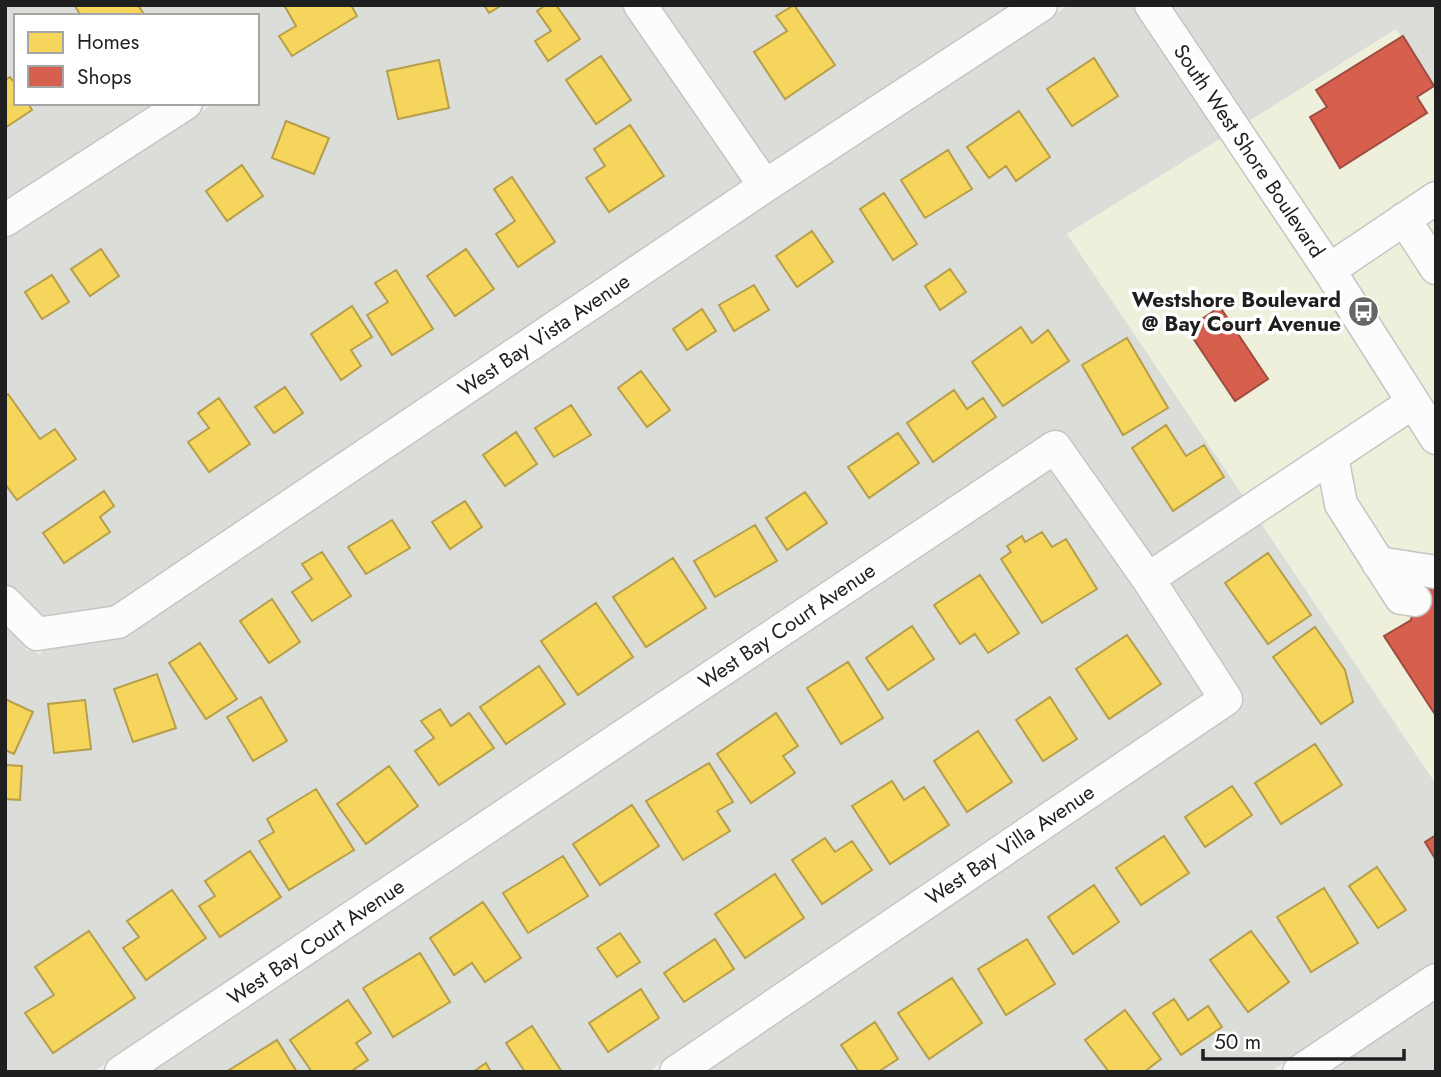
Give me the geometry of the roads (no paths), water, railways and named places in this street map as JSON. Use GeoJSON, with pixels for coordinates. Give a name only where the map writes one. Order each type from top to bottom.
{"type":"FeatureCollection","features":[{"type":"Feature","properties":{"kind":"street"},"geometry":{"type":"LineString","coordinates":[[640,5],[765,186]]}},
{"type":"Feature","properties":{"kind":"street","name":"West Bay Vista Avenue"},"geometry":{"type":"LineString","coordinates":[[5,603],[37,634],[118,622],[765,186],[1041,5]]}},
{"type":"Feature","properties":{"kind":"street","name":"South West Shore Boulevard"},"geometry":{"type":"LineString","coordinates":[[1151,5],[1329,270],[1436,438]]}},
{"type":"Feature","properties":{"kind":"street"},"geometry":{"type":"LineString","coordinates":[[5,220],[183,105]]}},
{"type":"Feature","properties":{"kind":"street"},"geometry":{"type":"LineString","coordinates":[[1329,270],[1436,198]]}},
{"type":"Feature","properties":{"kind":"street"},"geometry":{"type":"LineString","coordinates":[[1404,219],[1436,268]]}},
{"type":"Feature","properties":{"kind":"street"},"geometry":{"type":"LineString","coordinates":[[1149,579],[1412,403]]}},
{"type":"Feature","properties":{"kind":"street","name":"West Bay Court Avenue"},"geometry":{"type":"LineString","coordinates":[[121,1072],[1055,447],[1149,579]]}},
{"type":"Feature","properties":{"kind":"street"},"geometry":{"type":"LineString","coordinates":[[1332,457],[1340,504],[1401,598],[1415,600]]}},
{"type":"Feature","properties":{"kind":"street"},"geometry":{"type":"LineString","coordinates":[[1378,563],[1436,572]]}},
{"type":"Feature","properties":{"kind":"street","name":"West Bay Villa Avenue"},"geometry":{"type":"LineString","coordinates":[[676,1072],[1226,699],[1149,579]]}},
{"type":"Feature","properties":{"kind":"street"},"geometry":{"type":"LineString","coordinates":[[1299,1072],[1436,980]]}},
{"type":"Feature","properties":{"kind":"place","name":"Westshore Boulevard @ Bay Court Avenue"},"geometry":{"type":"Point","coordinates":[1364,312]}}]}
